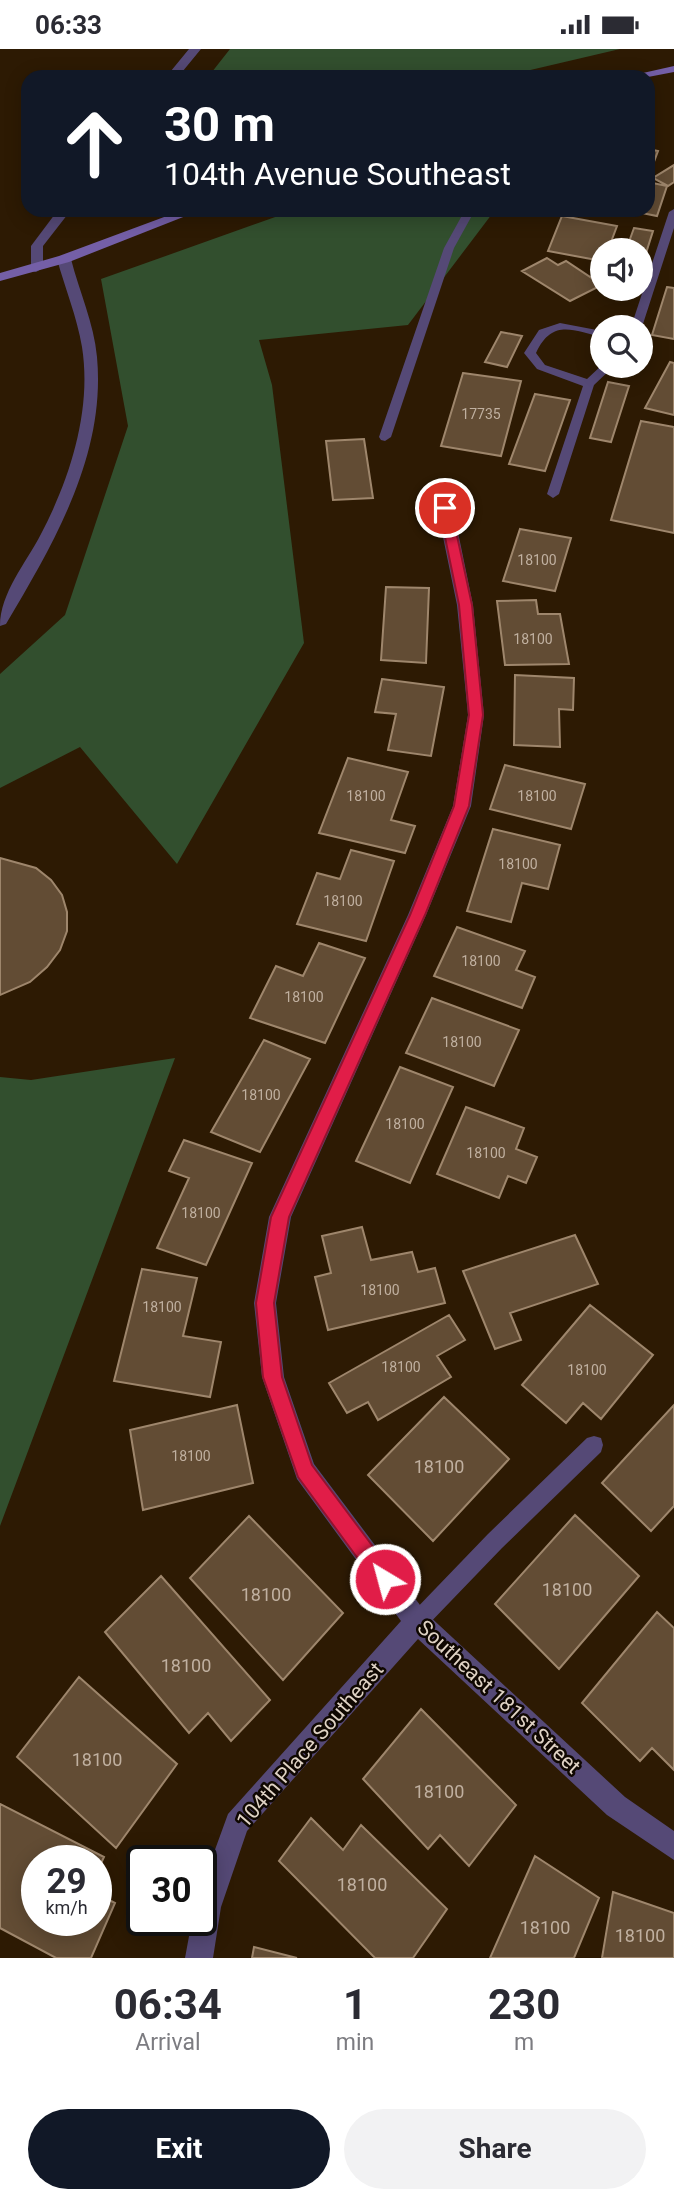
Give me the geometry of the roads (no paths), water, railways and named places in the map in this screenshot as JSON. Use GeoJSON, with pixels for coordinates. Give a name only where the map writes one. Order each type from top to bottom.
{"type":"FeatureCollection","features":[{"type":"Feature","properties":{"kind":"main road"},"geometry":{"type":"LineString","coordinates":[[655,73],[674,69]]}},
{"type":"Feature","properties":{"kind":"main road"},"geometry":{"type":"LineString","coordinates":[[0,277],[64,259],[176,217]]}},
{"type":"Feature","properties":{"kind":"street"},"geometry":{"type":"LineString","coordinates":[[178,70],[195,49]]}},
{"type":"Feature","properties":{"kind":"street"},"geometry":{"type":"LineString","coordinates":[[36,268],[37,246],[60,217]]}},
{"type":"Feature","properties":{"kind":"street"},"geometry":{"type":"LineString","coordinates":[[0,620],[30,572],[70,488],[89,411],[90,357],[64,259]]}},
{"type":"Feature","properties":{"kind":"street","name":"Southeast 181st Street"},"geometry":{"type":"LineString","coordinates":[[445,508],[466,605],[476,715],[462,806],[417,915],[280,1217],[265,1303],[273,1377],[305,1471],[417,1622],[615,1806],[674,1847]]}},
{"type":"Feature","properties":{"kind":"street","name":"104th Place Southeast"},"geometry":{"type":"LineString","coordinates":[[199,1958],[208,1907],[237,1823],[417,1622]]}},
{"type":"Feature","properties":{"kind":"lane"},"geometry":{"type":"LineString","coordinates":[[640,315],[674,212]]}},
{"type":"Feature","properties":{"kind":"lane"},"geometry":{"type":"LineString","coordinates":[[385,437],[449,248],[466,217]]}},
{"type":"Feature","properties":{"kind":"lane"},"geometry":{"type":"LineString","coordinates":[[589,384],[541,367],[530,353],[536,339],[547,327],[567,326],[590,331]]}},
{"type":"Feature","properties":{"kind":"lane"},"geometry":{"type":"LineString","coordinates":[[553,494],[589,384],[595,378]]}},
{"type":"Feature","properties":{"kind":"lane"},"geometry":{"type":"LineString","coordinates":[[417,1622],[495,1541],[594,1445]]}}]}
